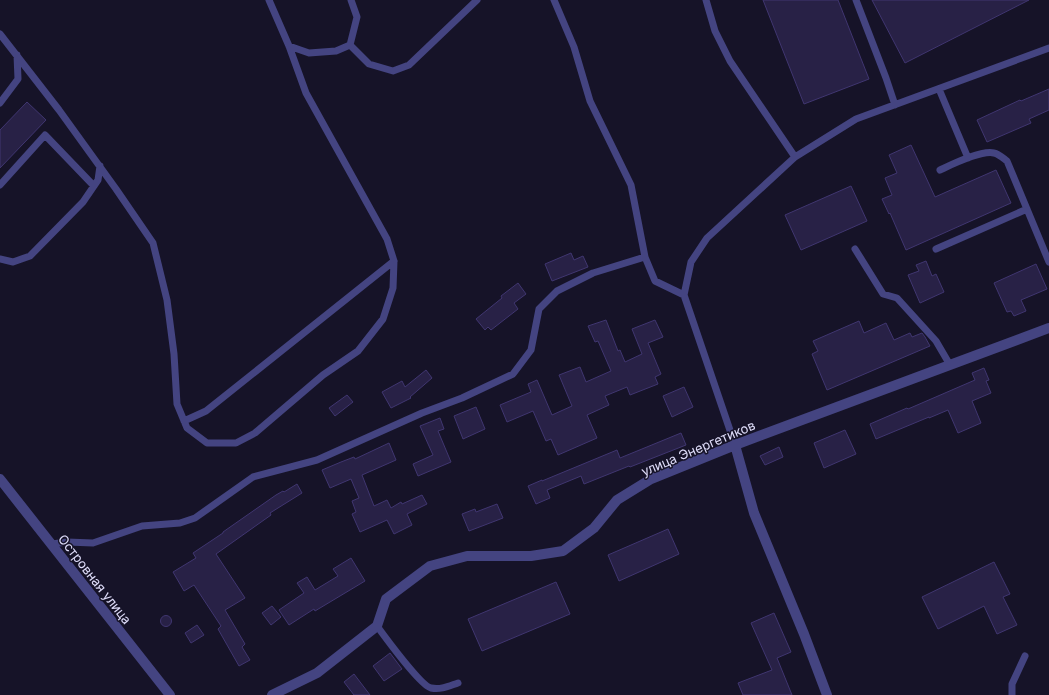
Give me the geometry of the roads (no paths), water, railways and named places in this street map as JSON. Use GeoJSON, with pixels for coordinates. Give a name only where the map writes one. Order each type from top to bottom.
{"type":"FeatureCollection","features":[{"type":"Feature","properties":{"kind":"street","name":"улица Энергетиков"},"geometry":{"type":"LineString","coordinates":[[377,626],[386,600],[430,566],[467,556],[531,556],[563,551],[594,528],[617,500],[651,479],[734,445],[1049,328]]}},
{"type":"Feature","properties":{"kind":"street"},"geometry":{"type":"LineString","coordinates":[[734,445],[754,513],[804,634],[827,695]]}},
{"type":"Feature","properties":{"kind":"street","name":"Островная улица"},"geometry":{"type":"LineString","coordinates":[[0,479],[170,695]]}},
{"type":"Feature","properties":{"kind":"street"},"geometry":{"type":"LineString","coordinates":[[272,695],[317,673],[377,626]]}},
{"type":"Feature","properties":{"kind":"lane"},"geometry":{"type":"LineString","coordinates":[[0,34],[100,166],[153,243],[167,300],[174,354],[177,404],[187,428],[207,443],[236,443],[255,432],[323,375],[358,351],[383,319],[393,288],[394,261],[387,239],[306,93],[289,46],[269,0]]}},
{"type":"Feature","properties":{"kind":"lane"},"geometry":{"type":"LineString","coordinates":[[350,45],[357,17],[351,0]]}},
{"type":"Feature","properties":{"kind":"lane"},"geometry":{"type":"LineString","coordinates":[[350,45],[369,64],[393,71],[409,65],[478,0]]}},
{"type":"Feature","properties":{"kind":"lane"},"geometry":{"type":"LineString","coordinates":[[554,0],[574,47],[590,101],[631,185],[645,257],[655,281],[684,295]]}},
{"type":"Feature","properties":{"kind":"lane"},"geometry":{"type":"LineString","coordinates":[[706,0],[716,30],[730,61],[794,157]]}},
{"type":"Feature","properties":{"kind":"lane"},"geometry":{"type":"LineString","coordinates":[[856,0],[895,105]]}},
{"type":"Feature","properties":{"kind":"lane"},"geometry":{"type":"LineString","coordinates":[[289,46],[309,53],[336,51],[350,45]]}},
{"type":"Feature","properties":{"kind":"lane"},"geometry":{"type":"LineString","coordinates":[[734,445],[684,295],[691,262],[706,238],[794,157],[856,119],[1049,48]]}},
{"type":"Feature","properties":{"kind":"lane"},"geometry":{"type":"LineString","coordinates":[[0,103],[18,79],[16,54]]}},
{"type":"Feature","properties":{"kind":"lane"},"geometry":{"type":"LineString","coordinates":[[939,89],[968,158]]}},
{"type":"Feature","properties":{"kind":"lane"},"geometry":{"type":"LineString","coordinates":[[0,185],[45,136],[94,186]]}},
{"type":"Feature","properties":{"kind":"lane"},"geometry":{"type":"LineString","coordinates":[[940,170],[968,158],[988,152],[996,153],[1002,156],[1007,161],[1049,262]]}},
{"type":"Feature","properties":{"kind":"lane"},"geometry":{"type":"LineString","coordinates":[[0,258],[13,262],[30,256],[83,202],[98,180],[100,166]]}},
{"type":"Feature","properties":{"kind":"lane"},"geometry":{"type":"LineString","coordinates":[[936,249],[1027,209]]}},
{"type":"Feature","properties":{"kind":"lane"},"geometry":{"type":"LineString","coordinates":[[855,249],[882,294],[897,298],[936,341],[950,365]]}},
{"type":"Feature","properties":{"kind":"lane"},"geometry":{"type":"LineString","coordinates":[[52,544],[67,542],[93,543],[142,526],[180,523],[195,518],[253,477],[317,460],[422,413],[462,398],[513,374],[531,350],[539,309],[557,291],[593,273],[645,257]]}},
{"type":"Feature","properties":{"kind":"lane"},"geometry":{"type":"LineString","coordinates":[[184,421],[206,411],[394,261]]}},
{"type":"Feature","properties":{"kind":"lane"},"geometry":{"type":"LineString","coordinates":[[377,626],[420,681],[430,688],[441,689],[458,683]]}},
{"type":"Feature","properties":{"kind":"lane"},"geometry":{"type":"LineString","coordinates":[[1012,695],[1012,684],[1025,656]]}}]}
